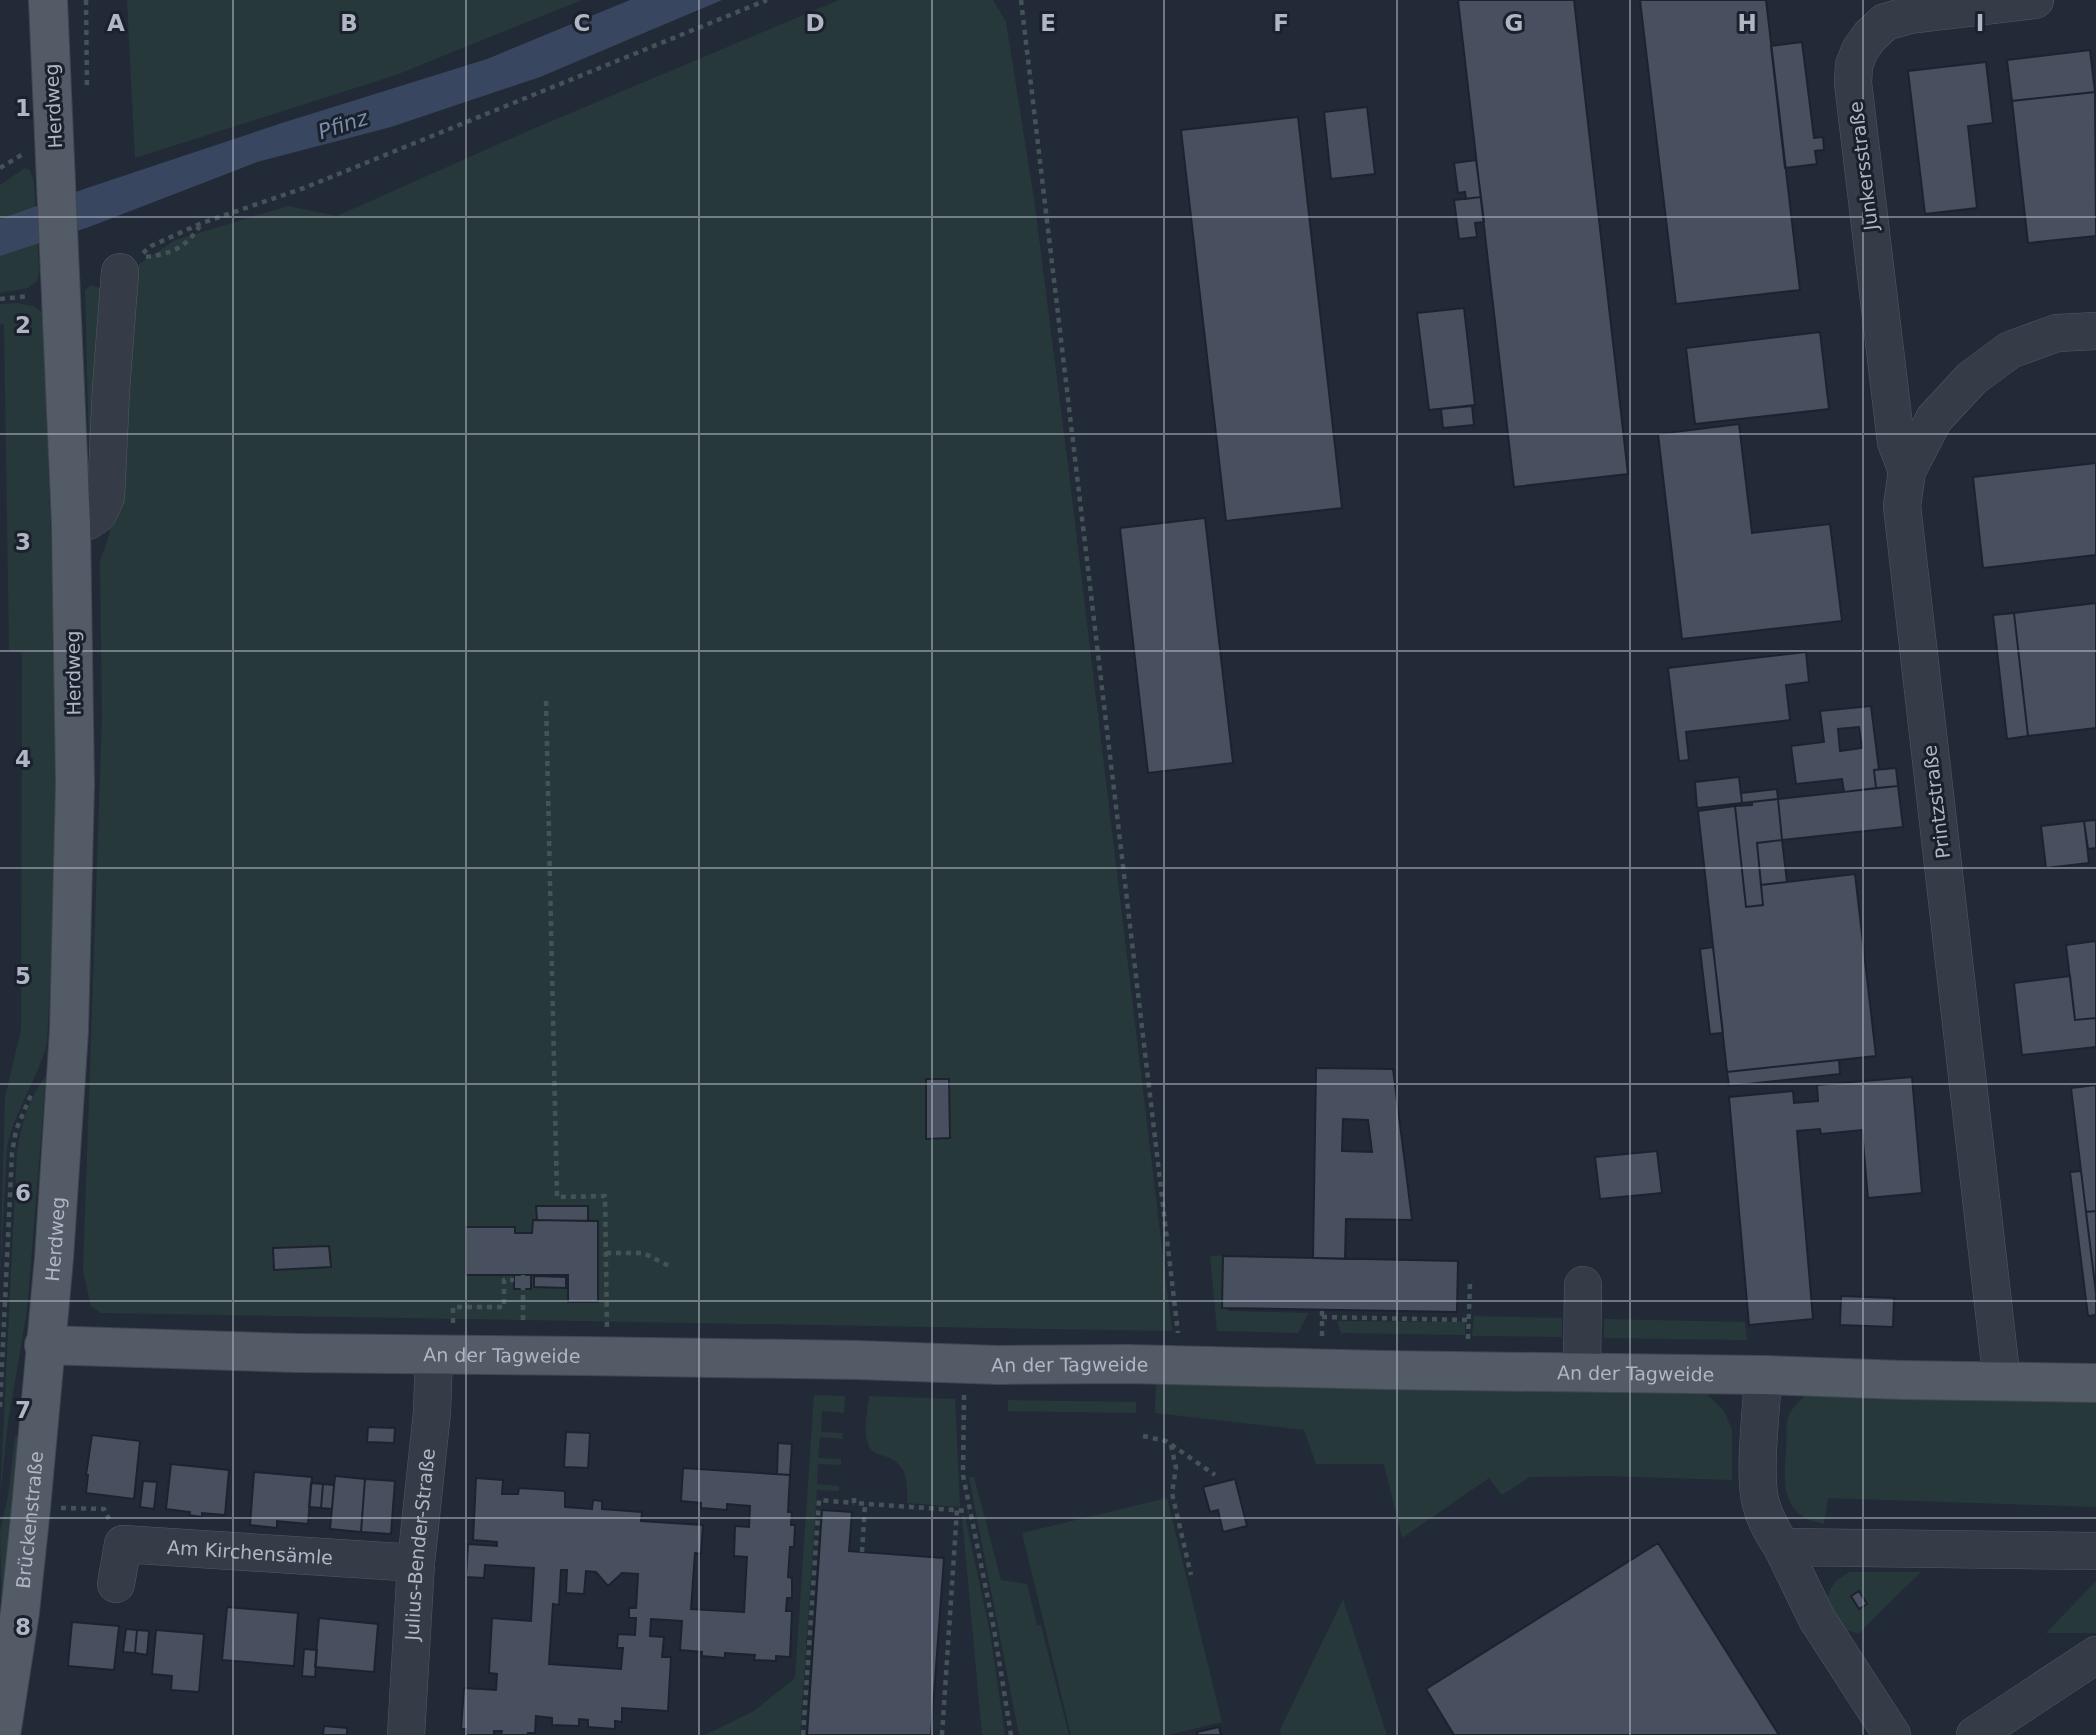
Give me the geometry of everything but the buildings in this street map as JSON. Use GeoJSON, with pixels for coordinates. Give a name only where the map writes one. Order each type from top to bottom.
{"type":"FeatureCollection","features":[{"type":"Feature","properties":{"kind":"main road","name":"Herdweg"},"geometry":{"type":"LineString","coordinates":[[44,1345],[54,1258],[69,1031],[75,785],[71,525],[48,0]]}},
{"type":"Feature","properties":{"kind":"main road","name":"An der Tagweide"},"geometry":{"type":"LineString","coordinates":[[44,1345],[444,1355],[858,1360],[998,1365],[1128,1364],[2096,1383]]}},
{"type":"Feature","properties":{"kind":"main road","name":"Brückenstraße"},"geometry":{"type":"LineString","coordinates":[[1,1735],[20,1612],[44,1345]]}},
{"type":"Feature","properties":{"kind":"street","name":"Junkersstraße"},"geometry":{"type":"LineString","coordinates":[[1907,471],[1896,442],[1853,83],[1854,65],[1870,36],[1885,22],[1910,15],[2035,0]]}},
{"type":"Feature","properties":{"kind":"street"},"geometry":{"type":"LineString","coordinates":[[71,525],[88,521],[98,514],[106,497],[111,389],[121,272]]}},
{"type":"Feature","properties":{"kind":"street","name":"Printzstraße"},"geometry":{"type":"LineString","coordinates":[[2001,1382],[1902,506],[1907,471],[1934,419],[1972,378],[2010,351],[2022,346],[2057,333],[2096,331]]}},
{"type":"Feature","properties":{"kind":"street"},"geometry":{"type":"LineString","coordinates":[[1582,1373],[1583,1285]]}},
{"type":"Feature","properties":{"kind":"street","name":"Julius-Bender-Straße"},"geometry":{"type":"LineString","coordinates":[[406,1735],[416,1563],[432,1412],[444,1355]]}},
{"type":"Feature","properties":{"kind":"street"},"geometry":{"type":"LineString","coordinates":[[1763,1375],[1760,1505],[1817,1619],[1892,1735]]}},
{"type":"Feature","properties":{"kind":"street"},"geometry":{"type":"LineString","coordinates":[[116,1584],[123,1544]]}},
{"type":"Feature","properties":{"kind":"street","name":"Am Kirchensämle"},"geometry":{"type":"LineString","coordinates":[[123,1544],[416,1563]]}},
{"type":"Feature","properties":{"kind":"street"},"geometry":{"type":"LineString","coordinates":[[1782,1547],[2096,1551]]}},
{"type":"Feature","properties":{"kind":"street"},"geometry":{"type":"LineString","coordinates":[[1976,1735],[2096,1655]]}},
{"type":"Feature","properties":{"kind":"path"},"geometry":{"type":"LineString","coordinates":[[86,0],[89,78]]}},
{"type":"Feature","properties":{"kind":"path"},"geometry":{"type":"LineString","coordinates":[[202,223],[191,240],[177,249],[165,255],[138,257],[151,246],[202,223],[304,188],[767,0]]}},
{"type":"Feature","properties":{"kind":"path"},"geometry":{"type":"LineString","coordinates":[[1021,0],[1178,1334]]}},
{"type":"Feature","properties":{"kind":"path"},"geometry":{"type":"LineString","coordinates":[[546,701],[557,1197],[605,1196],[607,1299]]}},
{"type":"Feature","properties":{"kind":"path"},"geometry":{"type":"LineString","coordinates":[[0,1407],[12,1153],[16,1130],[32,1093]]}},
{"type":"Feature","properties":{"kind":"path"},"geometry":{"type":"LineString","coordinates":[[606,1253],[643,1253],[669,1266]]}},
{"type":"Feature","properties":{"kind":"path"},"geometry":{"type":"LineString","coordinates":[[523,1275],[523,1303]]}},
{"type":"Feature","properties":{"kind":"path"},"geometry":{"type":"LineString","coordinates":[[444,1355],[453,1307],[504,1307],[503,1280],[514,1280]]}},
{"type":"Feature","properties":{"kind":"path"},"geometry":{"type":"LineString","coordinates":[[1322,1317],[1469,1321],[1469,1283]]}},
{"type":"Feature","properties":{"kind":"path"},"geometry":{"type":"LineString","coordinates":[[1322,1310],[1322,1330]]}},
{"type":"Feature","properties":{"kind":"path"},"geometry":{"type":"LineString","coordinates":[[964,1400],[963,1475],[994,1629],[1011,1735]]}},
{"type":"Feature","properties":{"kind":"path"},"geometry":{"type":"LineString","coordinates":[[1143,1436],[1166,1441],[1214,1475]]}},
{"type":"Feature","properties":{"kind":"path"},"geometry":{"type":"LineString","coordinates":[[1171,1445],[1176,1468],[1172,1493],[1191,1575]]}},
{"type":"Feature","properties":{"kind":"path"},"geometry":{"type":"LineString","coordinates":[[803,1735],[819,1500],[854,1500],[969,1511]]}},
{"type":"Feature","properties":{"kind":"path"},"geometry":{"type":"LineString","coordinates":[[862,1552],[865,1503]]}},
{"type":"Feature","properties":{"kind":"path"},"geometry":{"type":"LineString","coordinates":[[31,1508],[104,1509],[123,1544]]}},
{"type":"Feature","properties":{"kind":"path"},"geometry":{"type":"LineString","coordinates":[[942,1735],[957,1510]]}},
{"type":"Feature","properties":{"kind":"shaded area"},"geometry":{"type":"Polygon","coordinates":[[[127,0],[582,0],[396,75],[135,158],[127,0]]]}},
{"type":"Feature","properties":{"kind":"shaded area"},"geometry":{"type":"Polygon","coordinates":[[[839,0],[993,0],[1006,22],[1034,199],[1068,465],[1172,1331],[101,1313],[91,1306],[83,1271],[102,718],[100,561],[109,535],[117,496],[135,267],[175,240],[288,206],[337,216],[528,131],[839,0]]]}},
{"type":"Feature","properties":{"kind":"shaded area"},"geometry":{"type":"Polygon","coordinates":[[[25,168],[30,170],[34,182],[39,272],[37,281],[28,288],[0,293],[0,185],[25,168]]]}},
{"type":"Feature","properties":{"kind":"shaded area"},"geometry":{"type":"Polygon","coordinates":[[[91,285],[103,289],[90,493],[85,290],[91,285]]]}},
{"type":"Feature","properties":{"kind":"shaded area"},"geometry":{"type":"Polygon","coordinates":[[[0,304],[33,306],[43,313],[55,653],[56,862],[47,1044],[15,1120],[7,1147],[0,1277],[5,1097],[21,1030],[22,653],[9,650],[4,324],[0,325],[0,304]]]}},
{"type":"Feature","properties":{"kind":"shaded area"},"geometry":{"type":"Polygon","coordinates":[[[46,1076],[27,1311],[8,1422],[0,1497],[17,1152],[27,1112],[46,1076]]]}},
{"type":"Feature","properties":{"kind":"shaded area"},"geometry":{"type":"Polygon","coordinates":[[[1228,1255],[1228,1311],[1309,1313],[1298,1333],[1217,1331],[1210,1256],[1228,1255]]]}},
{"type":"Feature","properties":{"kind":"shaded area"},"geometry":{"type":"Polygon","coordinates":[[[1474,1316],[1562,1318],[1562,1337],[1472,1336],[1474,1316]]]}},
{"type":"Feature","properties":{"kind":"shaded area"},"geometry":{"type":"Polygon","coordinates":[[[1604,1319],[1745,1322],[1747,1340],[1604,1338],[1604,1319]]]}},
{"type":"Feature","properties":{"kind":"shaded area"},"geometry":{"type":"Polygon","coordinates":[[[1337,1321],[1465,1322],[1465,1335],[1341,1333],[1337,1321]]]}},
{"type":"Feature","properties":{"kind":"shaded area"},"geometry":{"type":"Polygon","coordinates":[[[1173,1381],[1703,1390],[1724,1411],[1732,1429],[1732,1480],[1605,1476],[1530,1477],[1502,1495],[1489,1478],[1402,1538],[1384,1464],[1316,1464],[1304,1430],[1155,1413],[1156,1385],[1173,1381]]]}},
{"type":"Feature","properties":{"kind":"shaded area"},"geometry":{"type":"Polygon","coordinates":[[[1816,1389],[2096,1397],[2096,1507],[1828,1498],[1824,1524],[1810,1520],[1799,1513],[1788,1496],[1785,1474],[1787,1427],[1794,1407],[1816,1389]]]}},
{"type":"Feature","properties":{"kind":"shaded area"},"geometry":{"type":"Polygon","coordinates":[[[814,1395],[845,1396],[844,1413],[822,1411],[821,1432],[843,1433],[842,1439],[820,1437],[818,1458],[841,1459],[841,1465],[818,1464],[817,1484],[839,1486],[839,1491],[817,1490],[800,1735],[705,1735],[754,1711],[795,1678],[814,1395]]]}},
{"type":"Feature","properties":{"kind":"shaded area"},"geometry":{"type":"Polygon","coordinates":[[[869,1396],[955,1399],[960,1507],[907,1503],[907,1482],[903,1470],[894,1460],[872,1451],[867,1441],[869,1396]]]}},
{"type":"Feature","properties":{"kind":"shaded area"},"geometry":{"type":"Polygon","coordinates":[[[1008,1400],[1136,1402],[1136,1413],[1008,1411],[1008,1400]]]}},
{"type":"Feature","properties":{"kind":"shaded area"},"geometry":{"type":"Polygon","coordinates":[[[15,1437],[18,1437],[5,1599],[2,1601],[0,1532],[8,1495],[15,1437]]]}},
{"type":"Feature","properties":{"kind":"shaded area"},"geometry":{"type":"Polygon","coordinates":[[[969,1477],[974,1477],[1001,1580],[1027,1584],[1037,1625],[1041,1625],[1069,1735],[1019,1735],[969,1477]]]}},
{"type":"Feature","properties":{"kind":"shaded area"},"geometry":{"type":"Polygon","coordinates":[[[1167,1498],[1222,1722],[1169,1735],[1071,1735],[1022,1533],[1167,1498]]]}},
{"type":"Feature","properties":{"kind":"shaded area"},"geometry":{"type":"Polygon","coordinates":[[[962,1516],[965,1517],[990,1632],[1005,1735],[982,1735],[962,1516]]]}},
{"type":"Feature","properties":{"kind":"shaded area"},"geometry":{"type":"Polygon","coordinates":[[[1850,1572],[1921,1572],[1859,1633],[1837,1624],[1828,1607],[1831,1588],[1850,1572]]]}},
{"type":"Feature","properties":{"kind":"shaded area"},"geometry":{"type":"Polygon","coordinates":[[[2096,1581],[2096,1633],[2046,1633],[2096,1581]]]}},
{"type":"Feature","properties":{"kind":"shaded area"},"geometry":{"type":"Polygon","coordinates":[[[1343,1599],[1387,1735],[1281,1735],[1280,1730],[1343,1599]]]}},
{"type":"Feature","properties":{"kind":"water","name":"Pfinz"},"geometry":{"type":"Polygon","coordinates":[[[630,0],[722,0],[540,77],[391,127],[257,162],[89,227],[0,256],[0,219],[282,123],[487,59],[630,0]]]}}]}
